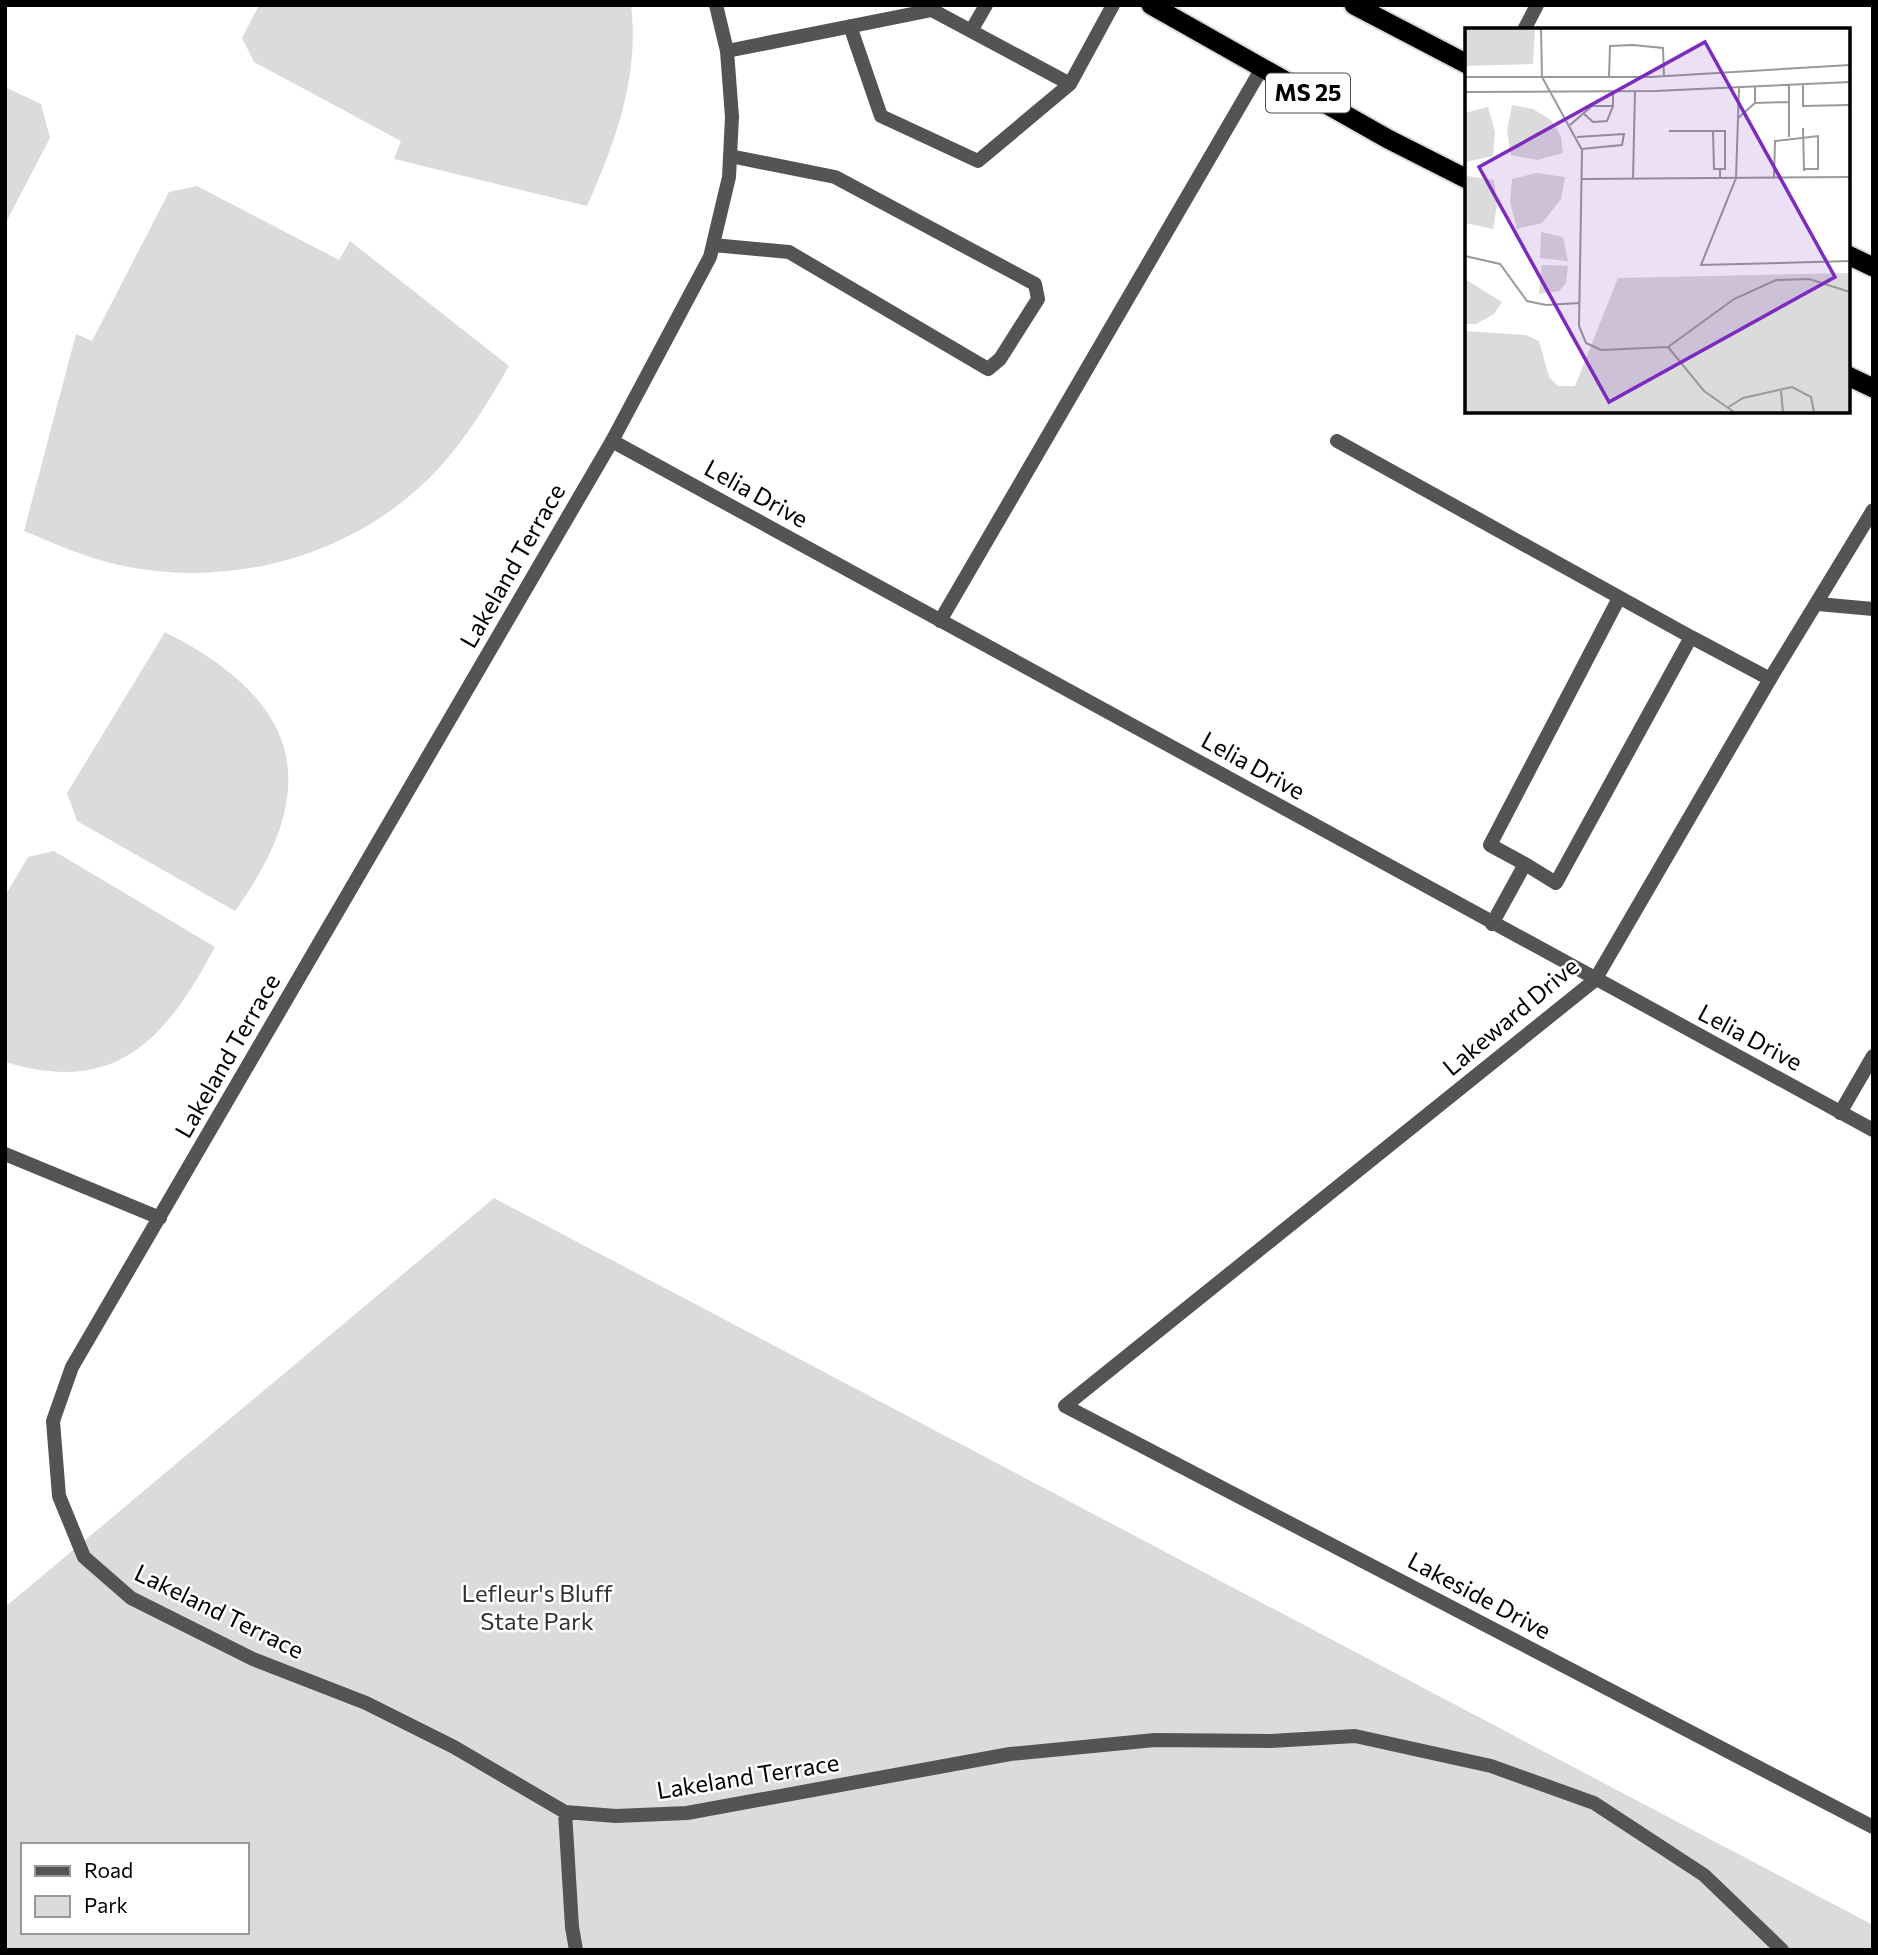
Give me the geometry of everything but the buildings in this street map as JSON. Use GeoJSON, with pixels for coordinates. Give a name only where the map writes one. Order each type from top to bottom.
{"type":"FeatureCollection","features":[{"type":"Feature","properties":{"kind":"highway","name":"MS 25"},"geometry":{"type":"LineString","coordinates":[[1151,5],[1465,178]]}},
{"type":"Feature","properties":{"kind":"highway"},"geometry":{"type":"LineString","coordinates":[[1354,5],[1465,63]]}},
{"type":"Feature","properties":{"kind":"highway"},"geometry":{"type":"LineString","coordinates":[[1850,256],[1873,267]]}},
{"type":"Feature","properties":{"kind":"highway"},"geometry":{"type":"LineString","coordinates":[[1850,377],[1873,388]]}},
{"type":"Feature","properties":{"kind":"street","name":"Lakeland Terrace"},"geometry":{"type":"LineString","coordinates":[[716,5],[727,51],[732,117],[729,177],[710,257],[612,441],[72,1367],[53,1421],[60,1496],[84,1557],[131,1598],[253,1659],[366,1703],[454,1748],[565,1812],[615,1816],[687,1814],[1010,1754],[1128,1742],[1355,1736],[1491,1766],[1594,1803],[1704,1875],[1782,1950]]}},
{"type":"Feature","properties":{"kind":"street"},"geometry":{"type":"LineString","coordinates":[[971,31],[986,5]]}},
{"type":"Feature","properties":{"kind":"street"},"geometry":{"type":"LineString","coordinates":[[850,26],[881,116],[978,161],[1070,84],[1113,5]]}},
{"type":"Feature","properties":{"kind":"street"},"geometry":{"type":"LineString","coordinates":[[1525,28],[1536,5]]}},
{"type":"Feature","properties":{"kind":"street"},"geometry":{"type":"LineString","coordinates":[[727,51],[932,10],[1070,84]]}},
{"type":"Feature","properties":{"kind":"street"},"geometry":{"type":"LineString","coordinates":[[940,621],[1262,68]]}},
{"type":"Feature","properties":{"kind":"street"},"geometry":{"type":"LineString","coordinates":[[713,245],[789,252],[988,369],[1000,359],[1038,299],[1035,284],[835,177],[730,156]]}},
{"type":"Feature","properties":{"kind":"street","name":"Lelia Drive"},"geometry":{"type":"LineString","coordinates":[[612,441],[1873,1130]]}},
{"type":"Feature","properties":{"kind":"street"},"geometry":{"type":"LineString","coordinates":[[1337,441],[1770,679]]}},
{"type":"Feature","properties":{"kind":"street","name":"Lakeward Drive"},"geometry":{"type":"LineString","coordinates":[[1065,1406],[1595,980],[1770,679],[1873,510]]}},
{"type":"Feature","properties":{"kind":"street"},"geometry":{"type":"LineString","coordinates":[[1619,598],[1490,845],[1556,883],[1691,637]]}},
{"type":"Feature","properties":{"kind":"street"},"geometry":{"type":"LineString","coordinates":[[1818,604],[1873,609]]}},
{"type":"Feature","properties":{"kind":"street"},"geometry":{"type":"LineString","coordinates":[[1492,924],[1525,864]]}},
{"type":"Feature","properties":{"kind":"street"},"geometry":{"type":"LineString","coordinates":[[1840,1113],[1873,1056]]}},
{"type":"Feature","properties":{"kind":"street"},"geometry":{"type":"LineString","coordinates":[[5,1154],[160,1218]]}},
{"type":"Feature","properties":{"kind":"street","name":"Lakeside Drive"},"geometry":{"type":"LineString","coordinates":[[1065,1406],[1873,1827]]}},
{"type":"Feature","properties":{"kind":"street"},"geometry":{"type":"LineString","coordinates":[[565,1812],[572,1927],[576,1950]]}},
{"type":"Feature","properties":{"kind":"green space"},"geometry":{"type":"Polygon","coordinates":[[[259,5],[631,5],[632,57],[623,108],[607,158],[587,206],[394,159],[401,141],[254,62],[242,38],[259,5]]]}},
{"type":"Feature","properties":{"kind":"green space"},"geometry":{"type":"Polygon","coordinates":[[[5,87],[41,104],[50,138],[5,224],[5,87]]]}},
{"type":"Feature","properties":{"kind":"green space"},"geometry":{"type":"Polygon","coordinates":[[[197,186],[339,260],[350,241],[509,366],[477,418],[440,467],[408,498],[372,523],[333,543],[292,558],[250,568],[206,573],[162,572],[107,562],[24,531],[76,334],[92,341],[169,192],[197,186]]]}},
{"type":"Feature","properties":{"kind":"green space"},"geometry":{"type":"Polygon","coordinates":[[[165,632],[211,659],[246,687],[271,718],[285,750],[288,786],[281,824],[263,866],[235,911],[77,821],[67,793],[165,632]]]}},
{"type":"Feature","properties":{"kind":"green space"},"geometry":{"type":"Polygon","coordinates":[[[54,851],[215,947],[197,980],[157,1033],[134,1052],[108,1065],[78,1071],[44,1071],[5,1062],[5,896],[28,857],[54,851]]]}},
{"type":"Feature","properties":{"kind":"green space","name":"Lefleur's Bluff State Park"},"geometry":{"type":"Polygon","coordinates":[[[494,1198],[1873,1925],[1873,1950],[5,1950],[5,1607],[494,1198]]]}}]}
